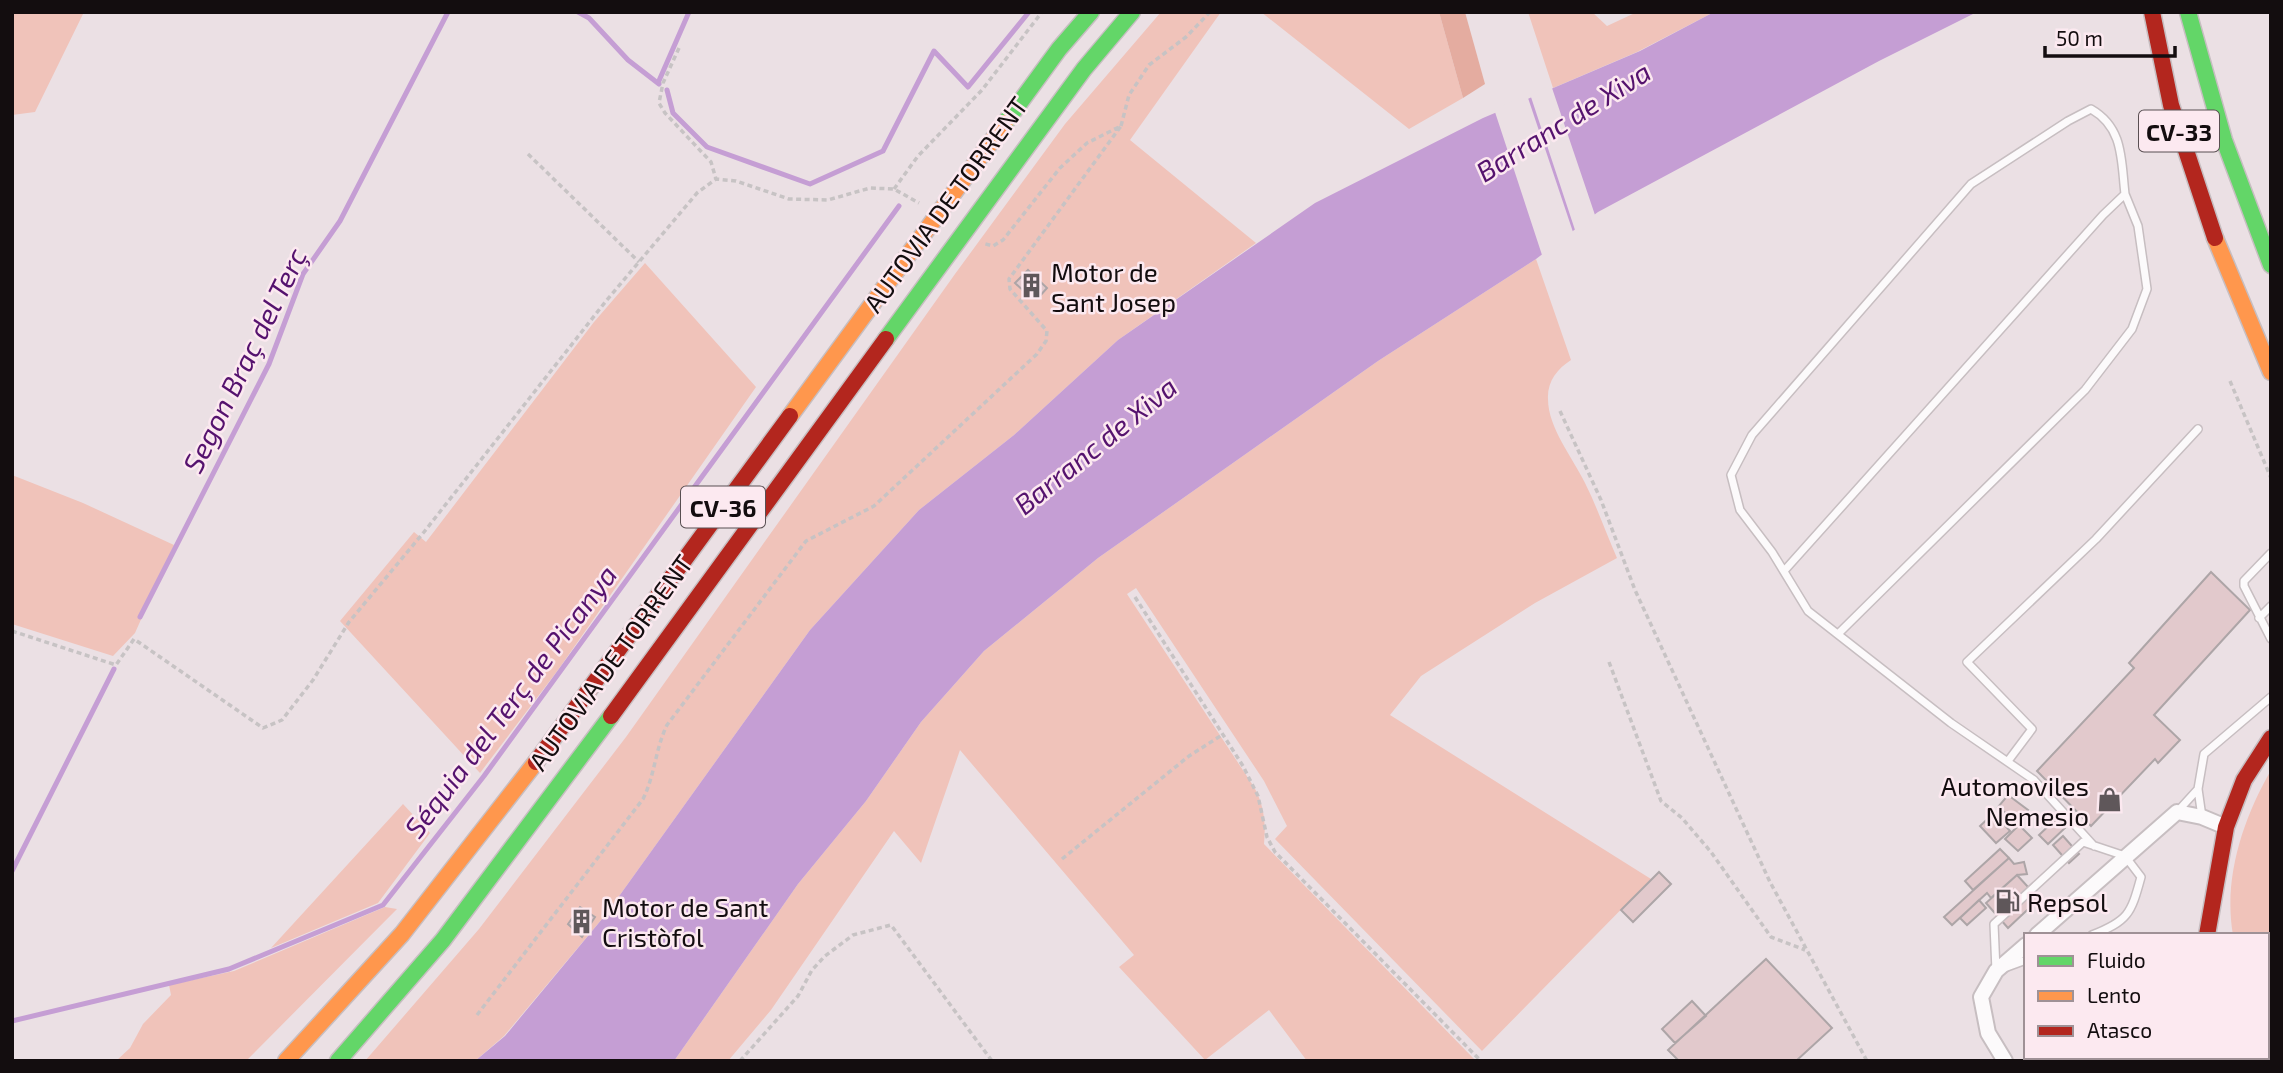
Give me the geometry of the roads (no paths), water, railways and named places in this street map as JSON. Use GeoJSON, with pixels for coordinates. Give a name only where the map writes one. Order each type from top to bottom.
{"type":"FeatureCollection","features":[{"type":"Feature","properties":{"kind":"main road","name":"AUTOVIA DE TORRENT"},"geometry":{"type":"LineString","coordinates":[[286,1061],[402,933],[495,819],[1059,49],[1091,12]]}},
{"type":"Feature","properties":{"kind":"main road","name":"AUTOVIA DE TORRENT"},"geometry":{"type":"LineString","coordinates":[[338,1061],[443,940],[519,841],[1084,69],[1132,12]]}},
{"type":"Feature","properties":{"kind":"main road"},"geometry":{"type":"LineString","coordinates":[[1084,69],[1139,12]]}},
{"type":"Feature","properties":{"kind":"main road","name":"CV-33"},"geometry":{"type":"LineString","coordinates":[[2188,12],[2200,62],[2248,211],[2271,265]]}},
{"type":"Feature","properties":{"kind":"main road","name":"CV-33"},"geometry":{"type":"LineString","coordinates":[[2152,18],[2180,133],[2212,235],[2271,372]]}},
{"type":"Feature","properties":{"kind":"main road"},"geometry":{"type":"LineString","coordinates":[[2208,931],[2226,827],[2244,780],[2271,738]]}},
{"type":"Feature","properties":{"kind":"street"},"geometry":{"type":"LineString","coordinates":[[2039,933],[2177,812],[2202,817],[2226,827]]}},
{"type":"Feature","properties":{"kind":"street"},"geometry":{"type":"LineString","coordinates":[[2005,1061],[1988,1033],[1981,997],[1996,971],[2024,947]]}},
{"type":"Feature","properties":{"kind":"lane"},"geometry":{"type":"LineString","coordinates":[[1839,633],[2085,390],[2132,329],[2147,289],[2138,226],[2125,194],[2120,146],[2108,119],[2091,109],[1971,184],[1752,435],[1731,475],[1740,510],[1784,571],[1808,611],[1951,723],[2034,780],[2094,846]]}},
{"type":"Feature","properties":{"kind":"lane"},"geometry":{"type":"LineString","coordinates":[[1784,571],[2102,215],[2125,194]]}},
{"type":"Feature","properties":{"kind":"lane"},"geometry":{"type":"LineString","coordinates":[[2008,761],[2032,729],[1967,662],[2096,539],[2198,429]]}},
{"type":"Feature","properties":{"kind":"lane"},"geometry":{"type":"LineString","coordinates":[[2271,553],[2244,581],[2271,639]]}},
{"type":"Feature","properties":{"kind":"lane"},"geometry":{"type":"LineString","coordinates":[[2259,618],[2271,606]]}},
{"type":"Feature","properties":{"kind":"lane"},"geometry":{"type":"LineString","coordinates":[[2202,817],[2198,789],[2204,754],[2271,697]]}},
{"type":"Feature","properties":{"kind":"lane"},"geometry":{"type":"LineString","coordinates":[[2177,812],[2198,789]]}},
{"type":"Feature","properties":{"kind":"lane"},"geometry":{"type":"LineString","coordinates":[[2024,961],[1996,971],[1994,924],[2083,842],[2125,856],[2141,877],[2134,904],[2119,925],[2097,933]]}},
{"type":"Feature","properties":{"kind":"water","name":"Barranc de Xiva"},"geometry":{"type":"Polygon","coordinates":[[[1714,12],[1977,12],[1879,61],[1598,212],[1536,259],[1378,361],[1098,558],[984,651],[921,722],[866,801],[798,884],[674,1061],[475,1061],[505,1036],[607,913],[810,630],[919,510],[1014,435],[1118,340],[1315,203],[1483,118],[1640,51],[1714,12]]]}},
{"type":"Feature","properties":{"kind":"waterway","name":"Segon Braç del Terç"},"geometry":{"type":"LineString","coordinates":[[140,617],[269,364],[303,274],[340,221],[448,12]]}},
{"type":"Feature","properties":{"kind":"waterway"},"geometry":{"type":"LineString","coordinates":[[578,12],[589,18],[628,60],[659,84]]}},
{"type":"Feature","properties":{"kind":"waterway"},"geometry":{"type":"LineString","coordinates":[[658,83],[689,12]]}},
{"type":"Feature","properties":{"kind":"waterway"},"geometry":{"type":"LineString","coordinates":[[667,90],[673,113],[707,147],[810,184],[883,151],[934,51],[968,87],[1029,12]]}},
{"type":"Feature","properties":{"kind":"waterway","name":"Séquia del Terç de Picanya"},"geometry":{"type":"LineString","coordinates":[[12,1021],[229,969],[383,905],[484,776],[899,206]]}},
{"type":"Feature","properties":{"kind":"waterway","name":"Segon Braç del Terç"},"geometry":{"type":"LineString","coordinates":[[12,871],[114,669]]}},
{"type":"Feature","properties":{"kind":"place","name":"Motor de Sant Josep"},"geometry":{"type":"Point","coordinates":[1031,286]}},
{"type":"Feature","properties":{"kind":"place","name":"Automoviles Nemesio"},"geometry":{"type":"Point","coordinates":[2109,800]}},
{"type":"Feature","properties":{"kind":"place","name":"Repsol"},"geometry":{"type":"Point","coordinates":[2007,901]}},
{"type":"Feature","properties":{"kind":"place","name":"Motor de Sant Cristòfol"},"geometry":{"type":"Point","coordinates":[582,921]}}]}
